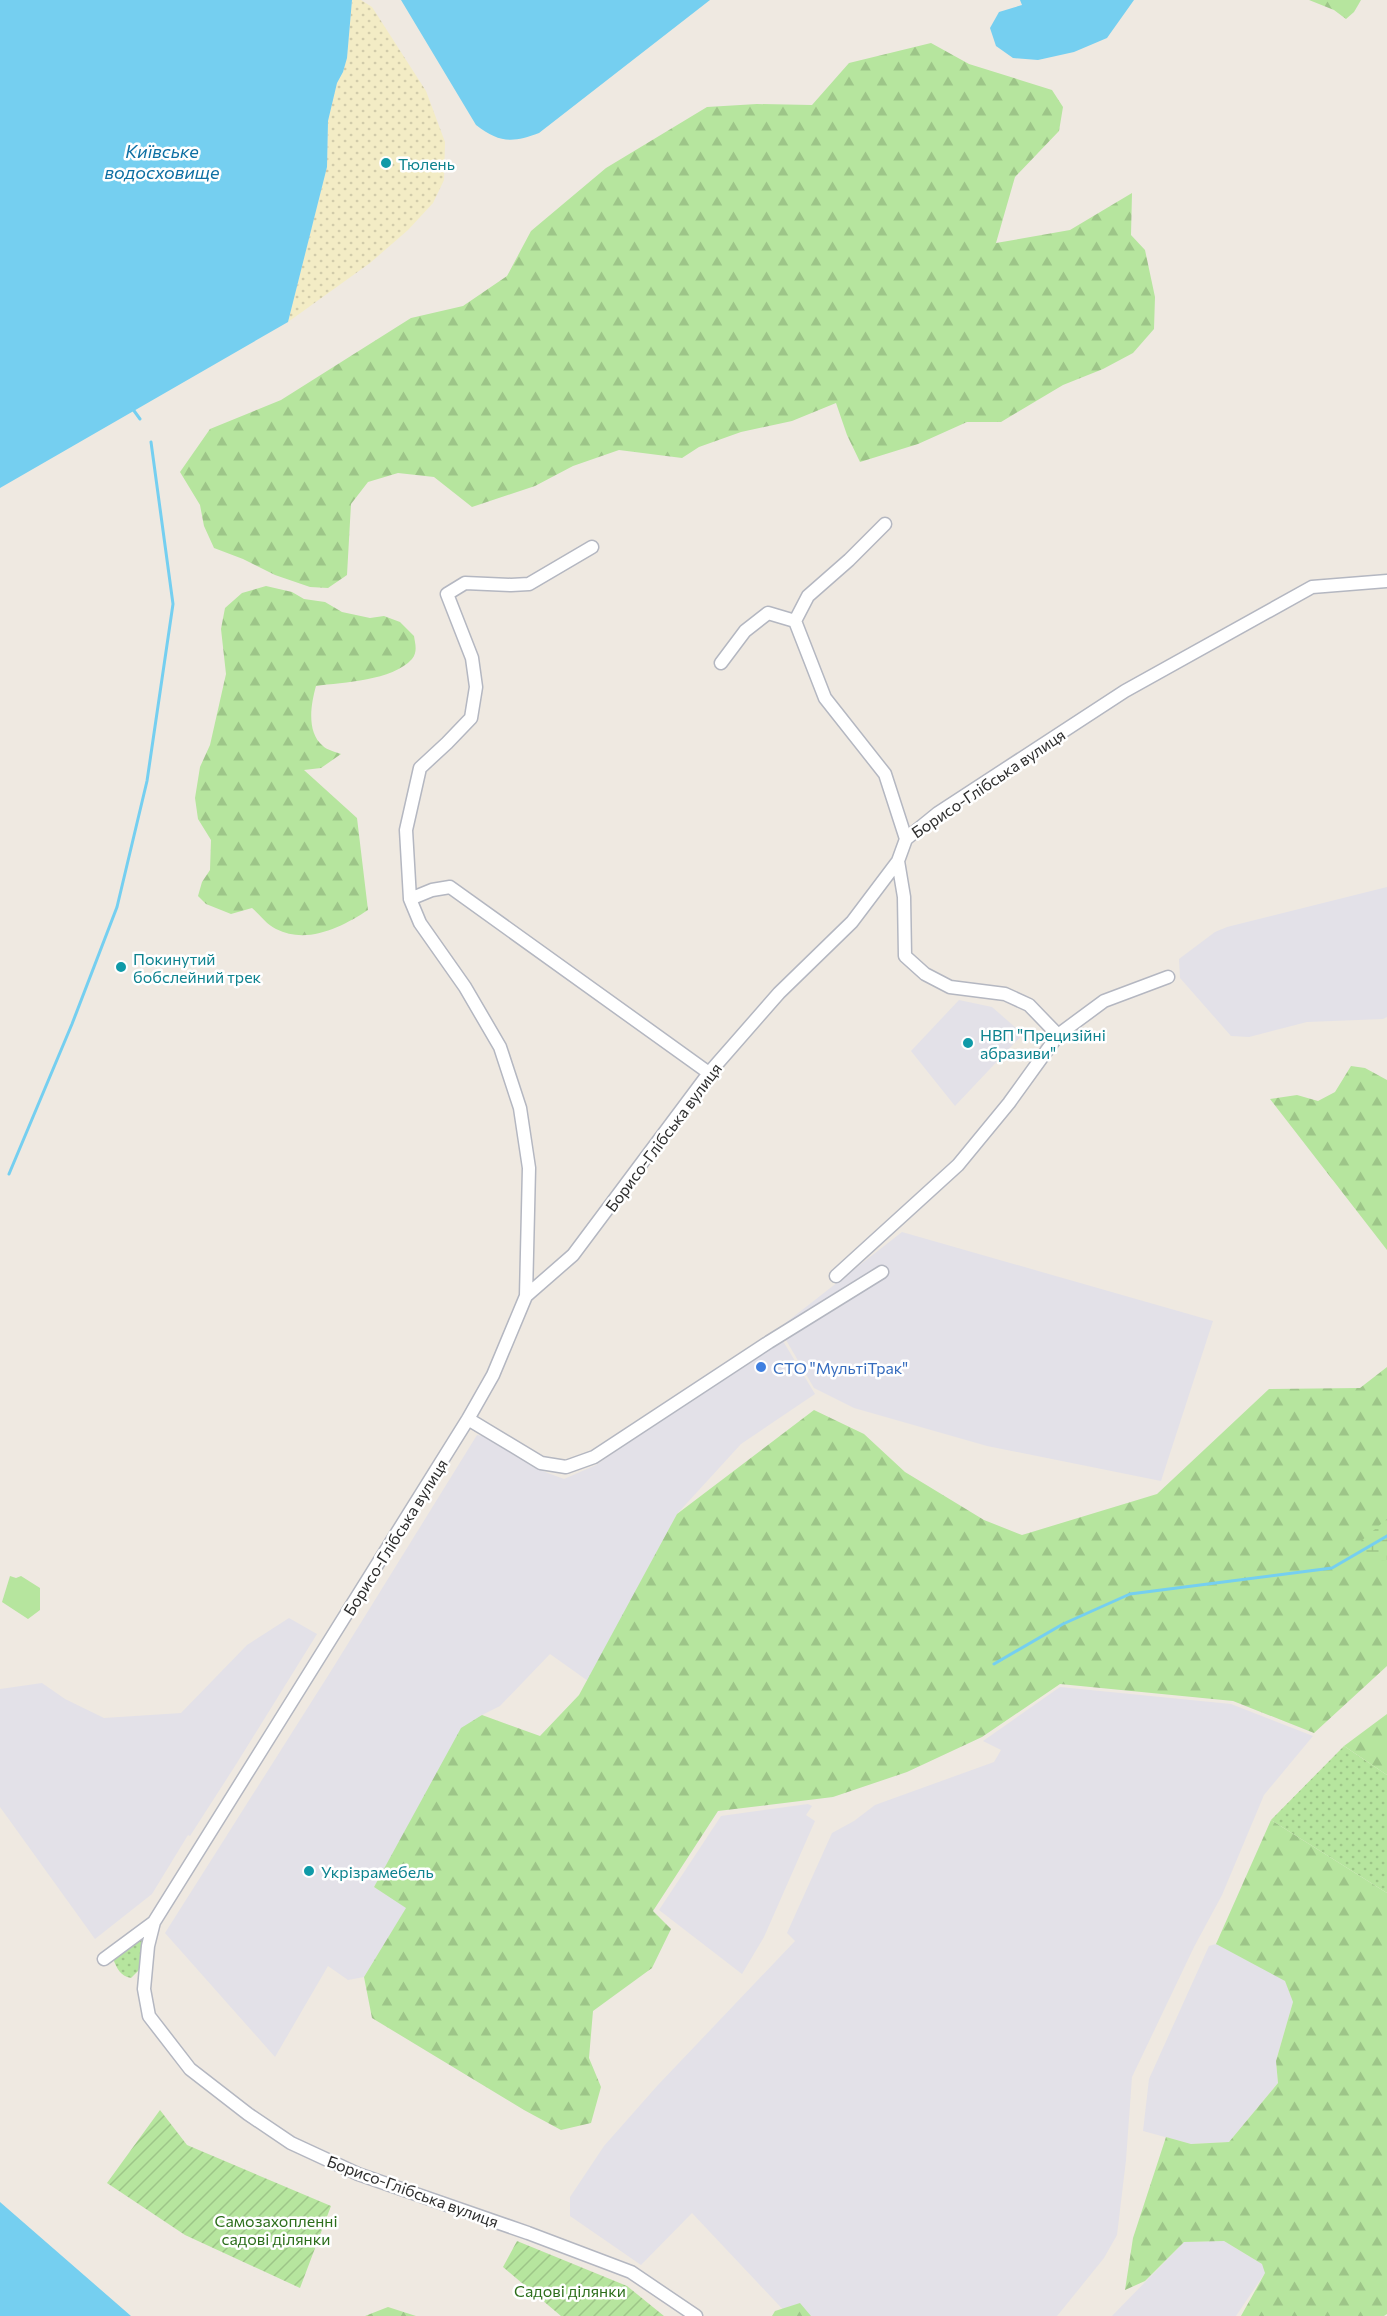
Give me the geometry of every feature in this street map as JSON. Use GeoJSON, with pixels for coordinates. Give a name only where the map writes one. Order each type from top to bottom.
{"type":"FeatureCollection","features":[{"type":"Feature","properties":{"kind":"street"},"geometry":{"type":"LineString","coordinates":[[885,524],[849,561],[808,596],[795,621],[825,698],[885,774],[906,839]]}},
{"type":"Feature","properties":{"kind":"street"},"geometry":{"type":"LineString","coordinates":[[526,1296],[529,1168],[520,1108],[500,1047],[465,987],[420,923],[410,899],[406,830],[420,768],[471,717],[476,687],[471,658],[447,594],[465,583],[529,584],[592,547]]}},
{"type":"Feature","properties":{"kind":"street","name":"Борисо-Глібська вулиця"},"geometry":{"type":"LineString","coordinates":[[696,2316],[632,2272],[358,2174],[291,2143],[248,2114],[190,2069],[149,2016],[144,1989],[147,1946],[154,1922],[468,1419],[494,1375],[526,1296],[573,1255],[709,1073],[779,993],[852,922],[898,861],[906,839],[938,813],[1125,691],[1312,587],[1387,582]]}},
{"type":"Feature","properties":{"kind":"street"},"geometry":{"type":"LineString","coordinates":[[721,663],[745,631],[768,613],[795,621]]}},
{"type":"Feature","properties":{"kind":"street"},"geometry":{"type":"LineString","coordinates":[[898,861],[904,897],[905,956],[925,974],[950,987],[1005,994],[1029,1005],[1058,1035]]}},
{"type":"Feature","properties":{"kind":"street"},"geometry":{"type":"LineString","coordinates":[[410,899],[432,890],[450,887],[709,1073]]}},
{"type":"Feature","properties":{"kind":"street"},"geometry":{"type":"LineString","coordinates":[[836,1276],[958,1165],[1009,1103],[1058,1035],[1104,1001],[1168,977]]}},
{"type":"Feature","properties":{"kind":"street"},"geometry":{"type":"LineString","coordinates":[[468,1419],[541,1463],[566,1467],[594,1457],[769,1342],[882,1272]]}},
{"type":"Feature","properties":{"kind":"street","name":"Борисо-Глібська вулиця"},"geometry":{"type":"LineString","coordinates":[[104,1959],[154,1922]]}},
{"type":"Feature","properties":{"kind":"shaded area"},"geometry":{"type":"Polygon","coordinates":[[[1387,887],[1387,1017],[1383,1019],[1307,1022],[1249,1037],[1231,1036],[1180,978],[1179,959],[1215,932],[1387,887]]]}},
{"type":"Feature","properties":{"kind":"shaded area"},"geometry":{"type":"Polygon","coordinates":[[[959,1000],[992,1007],[1023,1034],[955,1106],[911,1051],[959,1000]]]}},
{"type":"Feature","properties":{"kind":"shaded area"},"geometry":{"type":"Polygon","coordinates":[[[902,1232],[1213,1321],[1161,1481],[987,1446],[854,1408],[814,1388],[779,1328],[902,1232]]]}},
{"type":"Feature","properties":{"kind":"shaded area"},"geometry":{"type":"Polygon","coordinates":[[[783,1341],[815,1394],[741,1444],[677,1514],[588,1681],[550,1654],[500,1706],[482,1715],[374,1887],[407,1907],[364,1977],[348,1980],[328,1966],[275,2057],[165,1933],[477,1435],[487,1437],[545,1472],[564,1479],[596,1465],[727,1374],[783,1341]]]}},
{"type":"Feature","properties":{"kind":"shaded area"},"geometry":{"type":"Polygon","coordinates":[[[289,1618],[317,1634],[152,1894],[95,1939],[0,1807],[0,1689],[42,1683],[65,1699],[104,1718],[181,1713],[247,1645],[289,1618]]]}},
{"type":"Feature","properties":{"kind":"shaded area"},"geometry":{"type":"Polygon","coordinates":[[[1060,1687],[1231,1704],[1313,1736],[1264,1795],[1222,1895],[1194,1947],[1132,2077],[1126,2160],[1117,2235],[1104,2258],[1057,2316],[789,2316],[692,2213],[641,2265],[570,2216],[570,2197],[604,2146],[657,2086],[795,1941],[787,1933],[832,1833],[854,1821],[875,1805],[994,1762],[1001,1750],[983,1741],[1060,1687]]]}},
{"type":"Feature","properties":{"kind":"shaded area"},"geometry":{"type":"Polygon","coordinates":[[[808,1804],[812,1806],[806,1815],[815,1821],[764,1937],[742,1974],[659,1910],[721,1816],[808,1804]]]}},
{"type":"Feature","properties":{"kind":"shaded area"},"geometry":{"type":"Polygon","coordinates":[[[1216,1944],[1285,1980],[1293,2002],[1276,2061],[1278,2083],[1229,2142],[1191,2144],[1143,2131],[1149,2079],[1209,1946],[1216,1944]]]}},
{"type":"Feature","properties":{"kind":"shaded area"},"geometry":{"type":"Polygon","coordinates":[[[1224,2241],[1265,2268],[1265,2273],[1236,2316],[1112,2316],[1184,2242],[1224,2241]]]}},
{"type":"Feature","properties":{"kind":"green space"},"geometry":{"type":"Polygon","coordinates":[[[1309,0],[1361,0],[1354,12],[1346,19],[1334,10],[1309,0]]]}},
{"type":"Feature","properties":{"kind":"green space"},"geometry":{"type":"Polygon","coordinates":[[[931,43],[969,64],[1052,90],[1063,107],[1059,131],[1015,177],[996,243],[1070,230],[1132,193],[1131,235],[1145,250],[1155,297],[1154,329],[1133,353],[1103,369],[1063,385],[1001,422],[967,422],[918,444],[860,462],[847,435],[836,403],[792,421],[741,432],[699,447],[682,458],[619,450],[573,466],[535,486],[472,507],[434,477],[398,473],[368,482],[351,504],[347,575],[328,588],[310,587],[275,575],[214,548],[204,526],[200,505],[180,472],[210,429],[281,400],[411,318],[463,306],[507,276],[531,231],[606,168],[707,107],[757,104],[812,105],[849,63],[931,43]]]}},
{"type":"Feature","properties":{"kind":"green space"},"geometry":{"type":"Polygon","coordinates":[[[266,586],[292,592],[304,599],[325,602],[342,612],[370,618],[384,616],[400,622],[414,636],[415,653],[412,659],[392,672],[367,679],[316,686],[311,718],[314,733],[325,747],[341,754],[321,768],[304,770],[357,818],[368,910],[336,928],[312,935],[288,933],[273,927],[252,908],[231,914],[206,904],[198,896],[202,882],[210,870],[211,840],[198,819],[195,798],[200,767],[210,745],[226,674],[221,629],[225,608],[242,593],[266,586]]]}},
{"type":"Feature","properties":{"kind":"green space"},"geometry":{"type":"Polygon","coordinates":[[[1351,1066],[1365,1068],[1387,1080],[1387,1250],[1270,1099],[1297,1095],[1318,1101],[1335,1092],[1351,1066]]]}},
{"type":"Feature","properties":{"kind":"green space"},"geometry":{"type":"Polygon","coordinates":[[[1387,1367],[1387,1666],[1314,1733],[1233,1701],[1060,1684],[982,1737],[907,1772],[833,1797],[718,1811],[653,1911],[671,1929],[652,1968],[593,2011],[589,2058],[601,2087],[591,2123],[561,2130],[372,2018],[364,1977],[406,1908],[374,1887],[461,1728],[482,1715],[540,1736],[579,1695],[677,1514],[814,1410],[864,1434],[905,1472],[984,1520],[1022,1535],[1157,1494],[1269,1389],[1360,1388],[1387,1367]]]}},
{"type":"Feature","properties":{"kind":"green space"},"geometry":{"type":"Polygon","coordinates":[[[1387,1519],[1387,1560],[1364,1562],[1361,1541],[1387,1519]]]}},
{"type":"Feature","properties":{"kind":"green space"},"geometry":{"type":"Polygon","coordinates":[[[10,1576],[16,1578],[21,1576],[40,1588],[40,1610],[28,1619],[2,1602],[10,1576]]]}},
{"type":"Feature","properties":{"kind":"green space"},"geometry":{"type":"Polygon","coordinates":[[[1387,1714],[1387,1775],[1344,1746],[1387,1714]]]}},
{"type":"Feature","properties":{"kind":"green space"},"geometry":{"type":"Polygon","coordinates":[[[1344,1746],[1387,1775],[1387,1893],[1271,1820],[1344,1746]]]}},
{"type":"Feature","properties":{"kind":"green space"},"geometry":{"type":"Polygon","coordinates":[[[1271,1820],[1387,1893],[1387,2314],[1384,2316],[1241,2316],[1265,2273],[1262,2264],[1224,2241],[1184,2242],[1145,2281],[1125,2290],[1133,2238],[1166,2137],[1191,2144],[1229,2142],[1278,2083],[1276,2061],[1293,2002],[1285,1981],[1216,1944],[1271,1820]]]}},
{"type":"Feature","properties":{"kind":"green space"},"geometry":{"type":"Polygon","coordinates":[[[142,1939],[139,1970],[131,1978],[127,1977],[119,1971],[113,1959],[142,1939]]]}},
{"type":"Feature","properties":{"kind":"green space","name":"Самозахопленні садові ділянки"},"geometry":{"type":"Polygon","coordinates":[[[160,2110],[187,2145],[331,2206],[300,2288],[185,2235],[107,2183],[160,2110]]]}},
{"type":"Feature","properties":{"kind":"green space","name":"Садові ділянки"},"geometry":{"type":"Polygon","coordinates":[[[517,2241],[627,2286],[664,2316],[561,2316],[503,2267],[517,2241]]]}},
{"type":"Feature","properties":{"kind":"green space"},"geometry":{"type":"Polygon","coordinates":[[[800,2303],[811,2316],[772,2316],[775,2311],[800,2303]]]}},
{"type":"Feature","properties":{"kind":"green space"},"geometry":{"type":"Polygon","coordinates":[[[388,2307],[416,2316],[365,2316],[388,2307]]]}},
{"type":"Feature","properties":{"kind":"sand","name":"Тюлень"},"geometry":{"type":"Polygon","coordinates":[[[352,0],[361,0],[372,7],[426,91],[445,142],[444,180],[433,203],[408,230],[370,263],[288,322],[327,167],[328,121],[337,83],[347,58],[352,0]]]}},
{"type":"Feature","properties":{"kind":"water","name":"Київське водосховище"},"geometry":{"type":"Polygon","coordinates":[[[0,0],[352,0],[347,58],[337,83],[328,121],[327,167],[288,322],[0,488],[0,0]]]}},
{"type":"Feature","properties":{"kind":"water"},"geometry":{"type":"Polygon","coordinates":[[[401,0],[710,0],[539,133],[506,140],[476,125],[401,0]]]}},
{"type":"Feature","properties":{"kind":"water"},"geometry":{"type":"Polygon","coordinates":[[[1020,0],[1134,0],[1107,38],[1074,52],[1038,60],[1013,58],[996,46],[990,28],[999,12],[1022,5],[1020,0]]]}},
{"type":"Feature","properties":{"kind":"water"},"geometry":{"type":"Polygon","coordinates":[[[0,2202],[131,2316],[0,2316],[0,2202]]]}},
{"type":"Feature","properties":{"kind":"waterway"},"geometry":{"type":"LineString","coordinates":[[132,408],[140,419]]}},
{"type":"Feature","properties":{"kind":"waterway"},"geometry":{"type":"LineString","coordinates":[[9,1174],[72,1024],[117,907],[147,781],[173,604],[151,442]]}},
{"type":"Feature","properties":{"kind":"waterway"},"geometry":{"type":"LineString","coordinates":[[994,1664],[1063,1624],[1130,1594],[1332,1568],[1387,1536]]}},
{"type":"Feature","properties":{"kind":"place","name":"Тюлень"},"geometry":{"type":"Point","coordinates":[386,163]}},
{"type":"Feature","properties":{"kind":"place","name":"Покинутий бобслейний трек"},"geometry":{"type":"Point","coordinates":[121,967]}},
{"type":"Feature","properties":{"kind":"place","name":"НВП \"Прецизійні абразиви\""},"geometry":{"type":"Point","coordinates":[968,1043]}},
{"type":"Feature","properties":{"kind":"place","name":"СТО \"МультіТрак\""},"geometry":{"type":"Point","coordinates":[761,1367]}},
{"type":"Feature","properties":{"kind":"place","name":"Укрізрамебель"},"geometry":{"type":"Point","coordinates":[309,1871]}}]}
